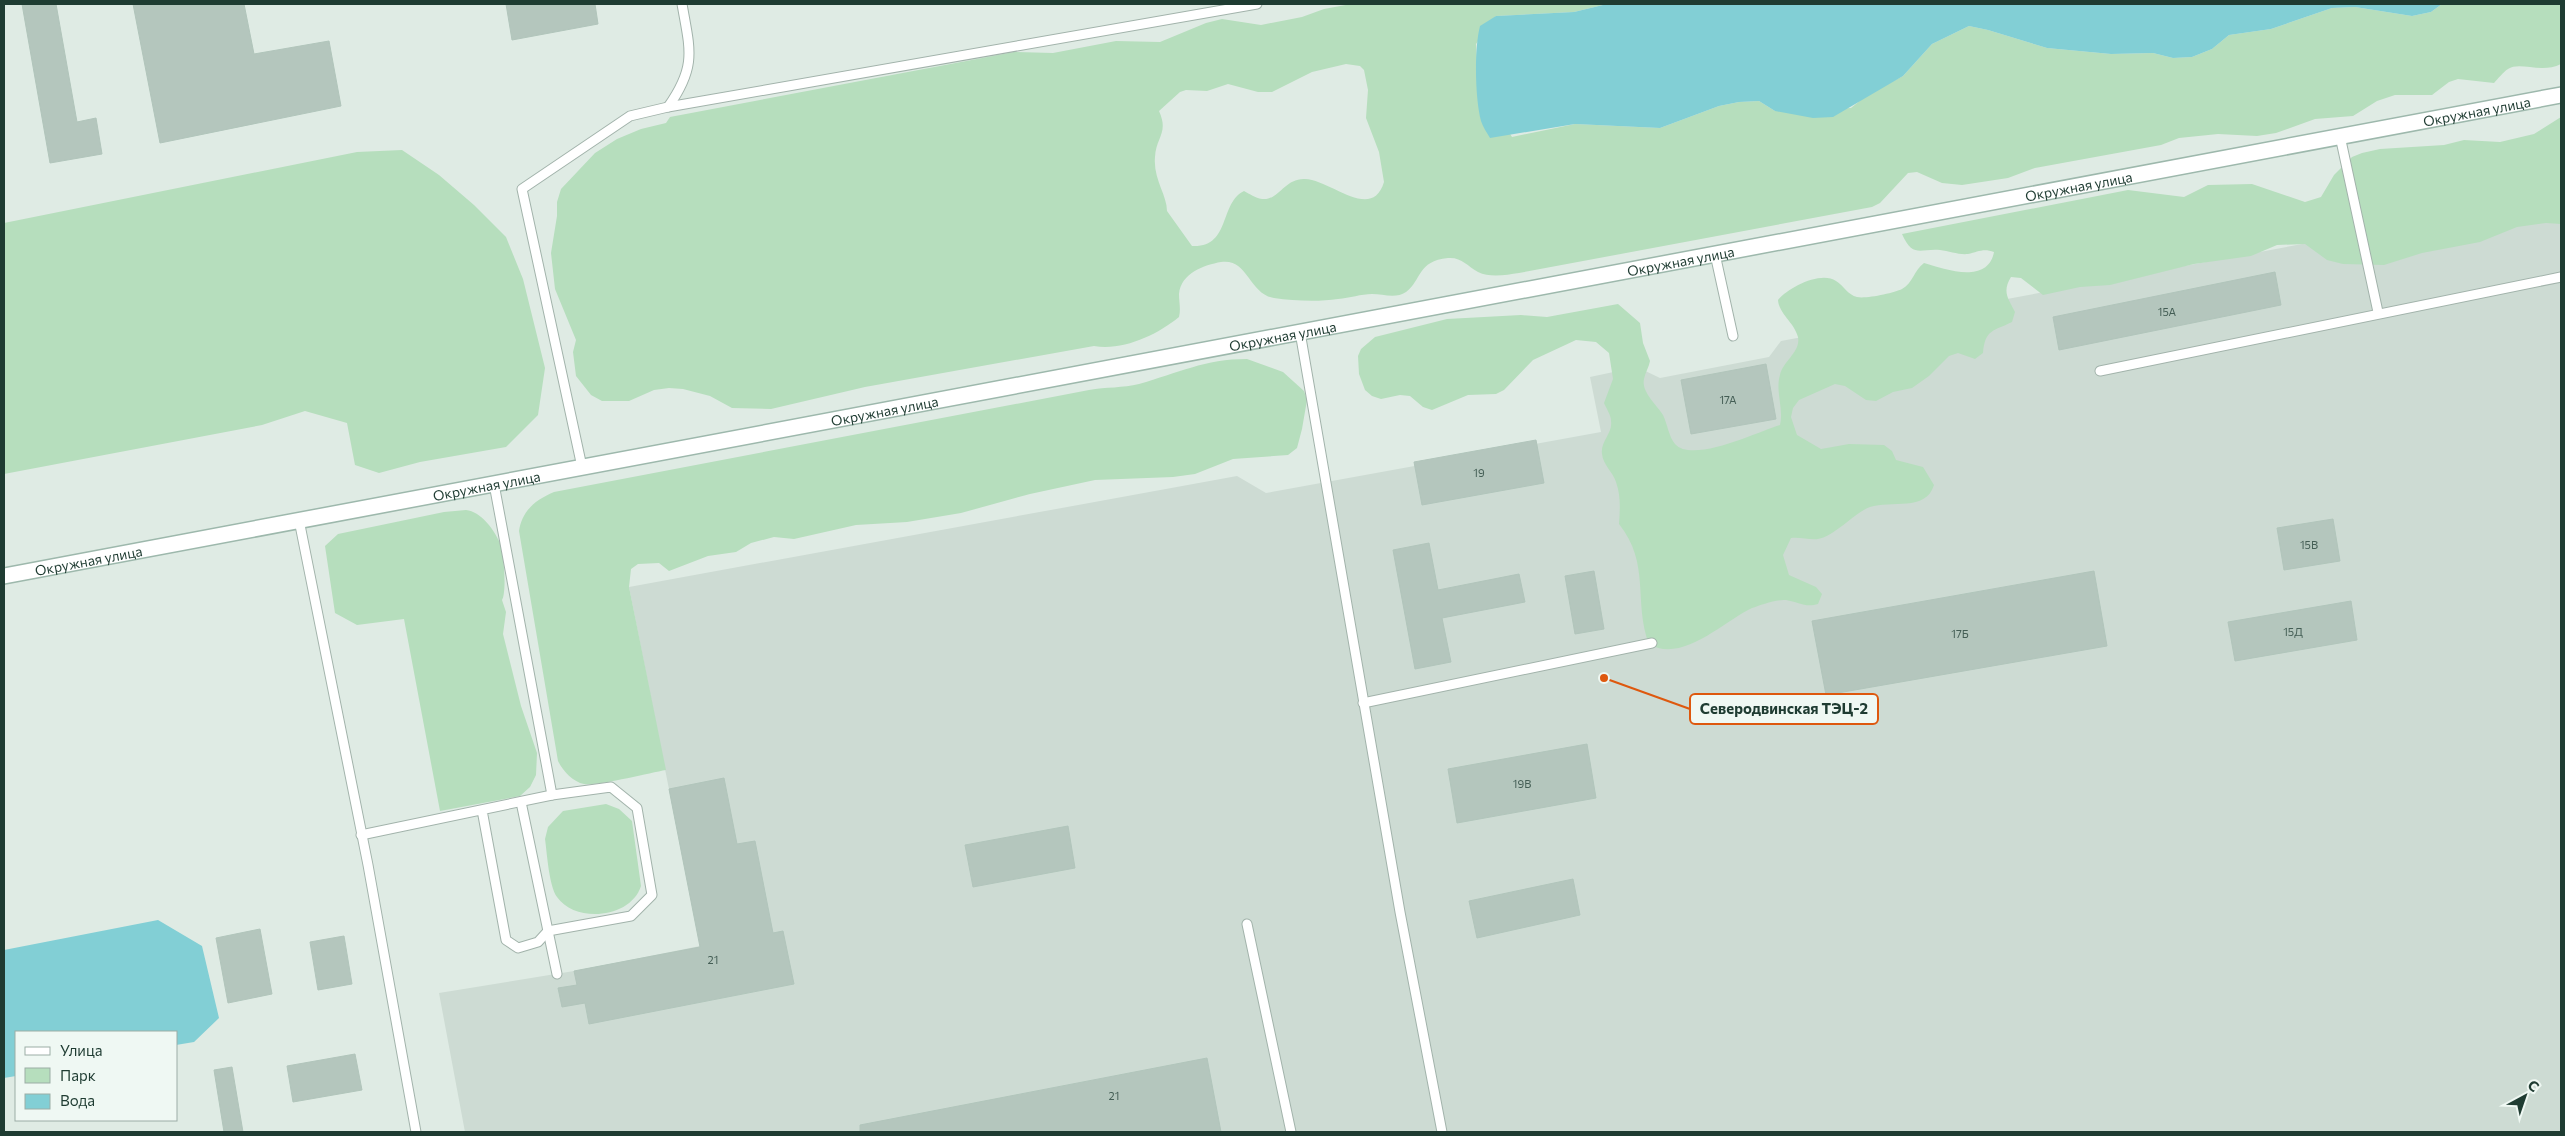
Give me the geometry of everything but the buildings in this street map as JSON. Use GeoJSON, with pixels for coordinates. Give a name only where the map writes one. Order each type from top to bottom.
{"type":"FeatureCollection","features":[{"type":"Feature","properties":{"kind":"main road","name":"Окружная улица"},"geometry":{"type":"LineString","coordinates":[[4,576],[2561,95]]}},
{"type":"Feature","properties":{"kind":"lane"},"geometry":{"type":"LineString","coordinates":[[668,107],[678,92],[686,74],[691,54],[682,4]]}},
{"type":"Feature","properties":{"kind":"lane"},"geometry":{"type":"LineString","coordinates":[[582,467],[522,189],[630,116],[668,107],[1258,4]]}},
{"type":"Feature","properties":{"kind":"lane"},"geometry":{"type":"LineString","coordinates":[[2340,136],[2378,312]]}},
{"type":"Feature","properties":{"kind":"lane"},"geometry":{"type":"LineString","coordinates":[[1715,254],[1732,336]]}},
{"type":"Feature","properties":{"kind":"lane"},"geometry":{"type":"LineString","coordinates":[[2100,371],[2378,312],[2561,277]]}},
{"type":"Feature","properties":{"kind":"lane"},"geometry":{"type":"LineString","coordinates":[[1300,332],[1363,703],[1442,1132]]}},
{"type":"Feature","properties":{"kind":"lane"},"geometry":{"type":"LineString","coordinates":[[494,484],[552,795]]}},
{"type":"Feature","properties":{"kind":"lane"},"geometry":{"type":"LineString","coordinates":[[299,520],[361,835],[416,1132]]}},
{"type":"Feature","properties":{"kind":"lane"},"geometry":{"type":"LineString","coordinates":[[1363,703],[1652,643]]}},
{"type":"Feature","properties":{"kind":"lane"},"geometry":{"type":"LineString","coordinates":[[361,835],[552,795],[611,787],[638,808],[652,895],[631,916],[548,931],[538,942],[518,948],[506,940],[482,810]]}},
{"type":"Feature","properties":{"kind":"lane"},"geometry":{"type":"LineString","coordinates":[[521,802],[557,974]]}},
{"type":"Feature","properties":{"kind":"lane"},"geometry":{"type":"LineString","coordinates":[[1246,924],[1291,1132]]}},
{"type":"Feature","properties":{"kind":"shaded area"},"geometry":{"type":"Polygon","coordinates":[[[2561,196],[2561,1132],[465,1132],[439,993],[574,971],[700,946],[629,587],[1237,476],[1266,493],[1601,432],[1590,377],[1637,367],[1660,378],[1769,357],[1781,341],[2561,196]]]}},
{"type":"Feature","properties":{"kind":"green space"},"geometry":{"type":"Polygon","coordinates":[[[1351,4],[1607,4],[1574,12],[1496,16],[1476,44],[1478,83],[1512,137],[1575,124],[1660,128],[1719,106],[1739,102],[1759,101],[1775,111],[1851,108],[1867,95],[1903,76],[1932,44],[1969,26],[2047,48],[2111,54],[2153,53],[2173,58],[2192,57],[2212,49],[2229,35],[2271,29],[2332,8],[2355,7],[2412,16],[2431,12],[2442,4],[2561,4],[2561,64],[2546,68],[2513,67],[2506,70],[2494,83],[2458,79],[2449,82],[2432,95],[2395,95],[2377,101],[2353,116],[2315,119],[2276,133],[2257,136],[2218,134],[2179,138],[2161,145],[2035,168],[2008,178],[1962,185],[1942,183],[1917,172],[1908,173],[1880,203],[1872,207],[1519,273],[1498,276],[1483,274],[1464,262],[1448,258],[1438,260],[1425,267],[1411,287],[1406,292],[1398,295],[1368,294],[1315,301],[1274,298],[1259,290],[1237,265],[1230,262],[1221,262],[1194,271],[1184,281],[1179,294],[1179,317],[1161,330],[1128,344],[1105,347],[1094,346],[865,387],[771,409],[732,408],[710,396],[683,389],[669,388],[654,390],[629,401],[602,401],[591,395],[576,376],[573,352],[576,340],[555,289],[551,253],[557,216],[557,202],[561,189],[595,153],[617,139],[641,129],[666,123],[670,117],[1014,52],[1053,53],[1116,41],[1160,42],[1206,23],[1222,19],[1261,25],[1302,17],[1324,9],[1351,4]],[[1346,64],[1312,72],[1272,92],[1258,92],[1228,84],[1207,91],[1186,90],[1180,92],[1159,111],[1163,125],[1156,150],[1156,172],[1167,211],[1192,246],[1204,245],[1213,240],[1219,233],[1236,197],[1244,191],[1257,198],[1268,199],[1292,182],[1305,179],[1361,199],[1370,199],[1378,193],[1384,182],[1379,152],[1366,118],[1368,90],[1364,70],[1360,66],[1346,64]]]}},
{"type":"Feature","properties":{"kind":"green space"},"geometry":{"type":"Polygon","coordinates":[[[2561,117],[2561,224],[2546,223],[2517,227],[2480,242],[2422,253],[2384,265],[2343,264],[2327,260],[2305,244],[2277,245],[2251,256],[2194,264],[2110,285],[2080,287],[2043,295],[2021,278],[2011,277],[2006,291],[2015,312],[2012,322],[1995,329],[1988,335],[1983,353],[1975,359],[1958,353],[1949,356],[1929,376],[1912,388],[1893,392],[1876,401],[1866,400],[1845,386],[1835,384],[1799,400],[1793,408],[1791,417],[1797,435],[1821,449],[1849,444],[1884,445],[1892,451],[1896,460],[1923,467],[1934,485],[1924,499],[1907,504],[1870,507],[1824,537],[1818,539],[1791,538],[1783,555],[1789,575],[1816,587],[1822,594],[1818,604],[1806,605],[1786,600],[1773,601],[1752,608],[1689,645],[1675,649],[1662,649],[1649,644],[1644,628],[1635,554],[1629,539],[1619,524],[1620,503],[1618,487],[1603,458],[1603,445],[1611,425],[1610,416],[1604,403],[1613,379],[1609,353],[1596,342],[1576,340],[1533,360],[1504,390],[1496,394],[1468,395],[1432,410],[1423,407],[1410,396],[1400,395],[1381,399],[1372,396],[1365,390],[1359,374],[1358,356],[1361,349],[1375,337],[1447,319],[1521,315],[1547,317],[1618,304],[1640,323],[1643,343],[1650,361],[1644,379],[1645,389],[1663,415],[1673,441],[1684,449],[1711,448],[1780,425],[1781,413],[1778,387],[1780,375],[1784,365],[1797,347],[1798,342],[1796,332],[1781,310],[1778,300],[1790,290],[1814,279],[1830,278],[1857,297],[1880,295],[1902,289],[1924,263],[1953,271],[1974,272],[1990,262],[1994,252],[1984,250],[1965,254],[1940,250],[1918,251],[1910,247],[1902,234],[2128,190],[2184,197],[2208,185],[2252,184],[2305,202],[2321,197],[2334,175],[2352,157],[2362,153],[2380,149],[2444,145],[2464,140],[2500,142],[2534,134],[2561,117]]]}},
{"type":"Feature","properties":{"kind":"green space"},"geometry":{"type":"Polygon","coordinates":[[[402,150],[439,175],[474,205],[506,237],[523,279],[545,368],[538,415],[506,447],[420,462],[379,473],[355,465],[347,423],[305,411],[262,425],[4,474],[4,223],[357,152],[402,150]]]}},
{"type":"Feature","properties":{"kind":"green space"},"geometry":{"type":"Polygon","coordinates":[[[1247,359],[1283,372],[1304,391],[1307,400],[1302,429],[1297,448],[1288,455],[1233,459],[1195,474],[1173,477],[1095,480],[1030,494],[961,513],[907,522],[856,525],[794,539],[774,537],[751,543],[736,552],[708,556],[669,571],[659,563],[638,564],[631,569],[629,587],[666,770],[612,781],[584,784],[572,778],[560,765],[519,531],[526,512],[541,499],[554,492],[1089,390],[1139,384],[1192,367],[1218,361],[1247,359]]]}},
{"type":"Feature","properties":{"kind":"green space"},"geometry":{"type":"Polygon","coordinates":[[[466,510],[477,514],[486,521],[501,546],[505,580],[502,600],[506,612],[503,634],[521,706],[537,753],[536,775],[530,787],[520,796],[440,811],[404,619],[357,625],[335,613],[325,546],[338,534],[444,512],[466,510]]]}},
{"type":"Feature","properties":{"kind":"green space"},"geometry":{"type":"Polygon","coordinates":[[[606,804],[619,809],[632,821],[641,886],[635,897],[615,911],[589,914],[566,906],[554,892],[550,878],[545,839],[548,827],[563,811],[606,804]]]}},
{"type":"Feature","properties":{"kind":"water"},"geometry":{"type":"Polygon","coordinates":[[[1607,4],[2442,4],[2431,12],[2412,16],[2355,7],[2332,8],[2271,29],[2229,35],[2212,49],[2192,57],[2173,58],[2153,53],[2111,54],[2047,48],[1969,26],[1932,44],[1903,76],[1833,117],[1813,118],[1775,111],[1759,101],[1739,102],[1719,106],[1660,128],[1575,124],[1490,138],[1481,121],[1477,100],[1476,60],[1480,26],[1496,16],[1574,12],[1607,4]]]}},
{"type":"Feature","properties":{"kind":"water"},"geometry":{"type":"Polygon","coordinates":[[[158,920],[202,946],[219,1018],[194,1042],[178,1045],[178,1031],[15,1031],[15,1076],[4,1078],[4,950],[158,920]]]}},
{"type":"Feature","properties":{"kind":"place","name":"Северодвинская ТЭЦ-2"},"geometry":{"type":"Point","coordinates":[1604,678]}}]}
